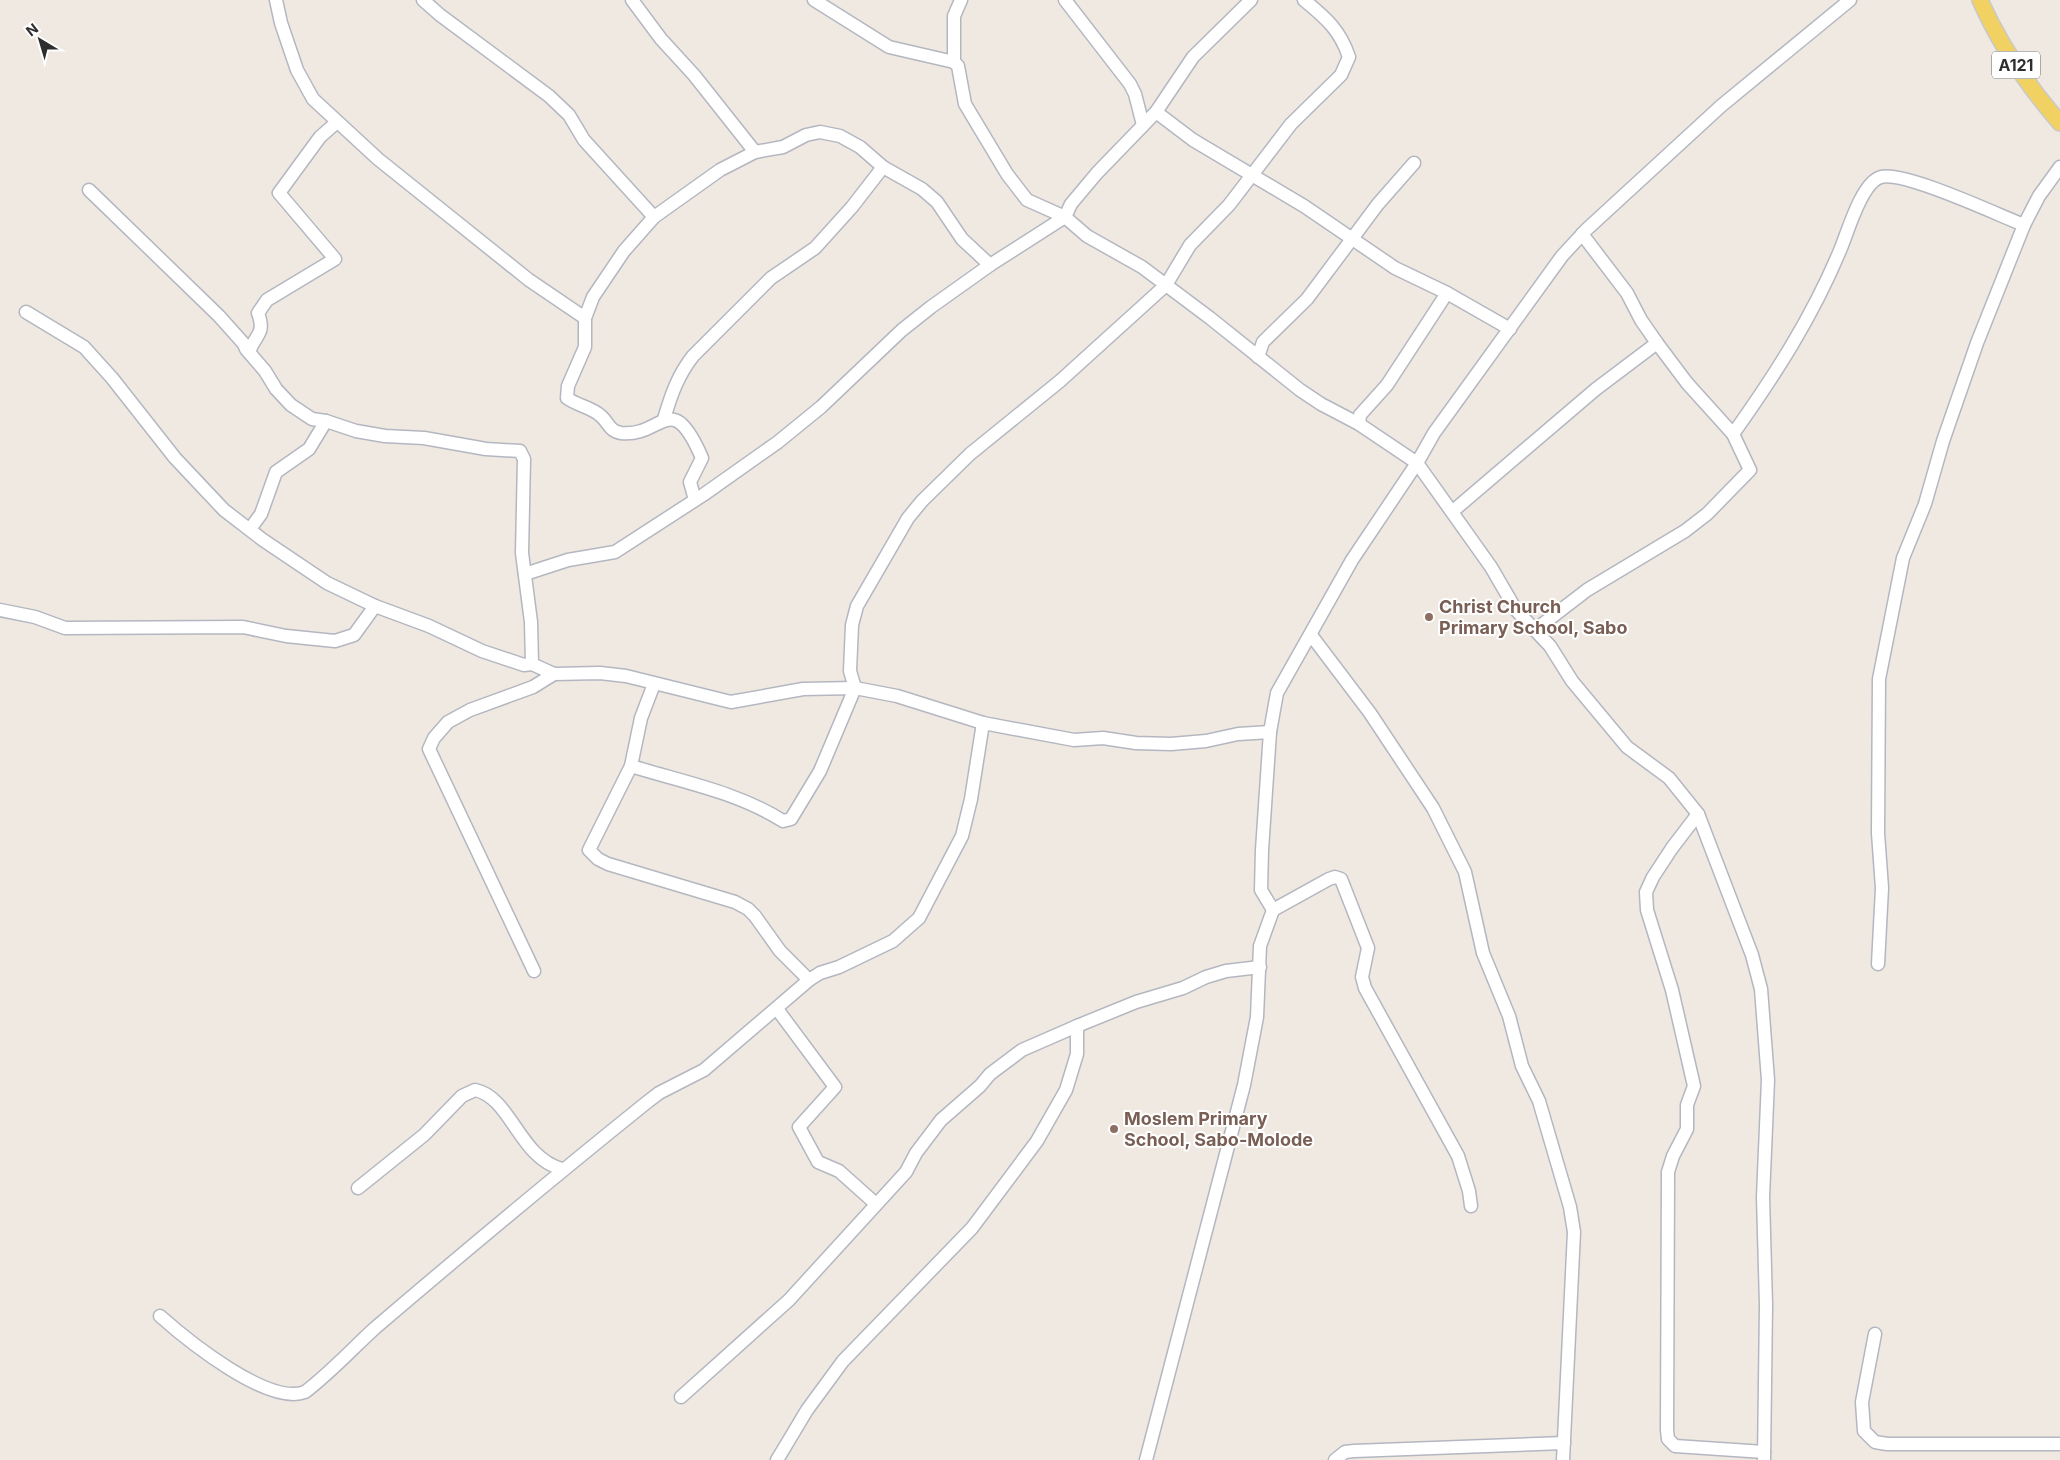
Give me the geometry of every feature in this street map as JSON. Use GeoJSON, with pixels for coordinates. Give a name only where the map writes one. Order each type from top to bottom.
{"type":"FeatureCollection","features":[{"type":"Feature","properties":{"kind":"main road","name":"A121"},"geometry":{"type":"LineString","coordinates":[[1980,0],[2007,52],[2033,91],[2060,123]]}},
{"type":"Feature","properties":{"kind":"street"},"geometry":{"type":"LineString","coordinates":[[276,0],[297,70],[313,99],[378,159],[476,238],[529,280],[585,318]]}},
{"type":"Feature","properties":{"kind":"street"},"geometry":{"type":"LineString","coordinates":[[423,0],[440,15],[549,96],[569,115],[584,140],[654,217]]}},
{"type":"Feature","properties":{"kind":"street"},"geometry":{"type":"LineString","coordinates":[[632,0],[754,152]]}},
{"type":"Feature","properties":{"kind":"street"},"geometry":{"type":"LineString","coordinates":[[814,0],[889,48],[954,62],[958,66],[966,104],[1007,174],[1026,200],[1065,217],[1087,236],[1142,268],[1314,400],[1360,424],[1417,462],[1465,532],[1492,567],[1516,610],[1550,646],[1568,676],[1627,747],[1669,778],[1698,814],[1752,955],[1761,989],[1768,1080],[1763,1197],[1766,1305],[1764,1456],[1675,1446],[1668,1439],[1667,1430],[1668,1172],[1673,1156],[1687,1129],[1687,1105],[1694,1086],[1672,990],[1647,910],[1646,892],[1652,877],[1698,814]]}},
{"type":"Feature","properties":{"kind":"street"},"geometry":{"type":"LineString","coordinates":[[954,62],[954,16],[961,0]]}},
{"type":"Feature","properties":{"kind":"street"},"geometry":{"type":"LineString","coordinates":[[1065,0],[1130,84],[1135,94],[1142,125]]}},
{"type":"Feature","properties":{"kind":"street"},"geometry":{"type":"LineString","coordinates":[[525,574],[568,560],[615,552],[695,500],[778,442],[822,407],[902,330],[990,265],[1065,217],[1071,204],[1156,112],[1193,57],[1251,0]]}},
{"type":"Feature","properties":{"kind":"street"},"geometry":{"type":"LineString","coordinates":[[631,766],[727,794],[762,808],[783,821],[788,821],[795,814],[820,771],[855,688],[850,671],[852,624],[857,606],[908,518],[927,495],[970,454],[1046,393],[1166,285],[1190,245],[1229,205],[1291,124],[1341,75],[1349,57],[1343,38],[1321,14],[1304,0]]}},
{"type":"Feature","properties":{"kind":"street"},"geometry":{"type":"LineString","coordinates":[[1273,910],[1262,890],[1262,850],[1270,732],[1277,693],[1352,560],[1434,433],[1562,256],[1582,234],[1721,106],[1850,0]]}},
{"type":"Feature","properties":{"kind":"street"},"geometry":{"type":"LineString","coordinates":[[1156,112],[1192,140],[1304,206],[1395,268],[1447,293],[1510,329]]}},
{"type":"Feature","properties":{"kind":"street"},"geometry":{"type":"LineString","coordinates":[[249,352],[251,345],[259,337],[262,329],[258,313],[267,300],[335,259],[279,192],[320,137],[337,122]]}},
{"type":"Feature","properties":{"kind":"street"},"geometry":{"type":"LineString","coordinates":[[695,500],[690,482],[702,458],[696,445],[674,419],[664,419],[634,434],[620,433],[610,428],[602,416],[567,398],[568,386],[585,347],[585,318],[593,297],[614,265],[654,217],[720,170],[754,152],[783,147],[806,135],[820,132],[840,136],[860,147],[883,167],[922,189],[937,202],[962,239],[990,265]]}},
{"type":"Feature","properties":{"kind":"street"},"geometry":{"type":"LineString","coordinates":[[1258,357],[1264,342],[1307,299],[1378,204],[1414,163]]}},
{"type":"Feature","properties":{"kind":"street"},"geometry":{"type":"LineString","coordinates":[[664,419],[671,393],[682,370],[693,356],[771,278],[815,248],[847,214],[883,167]]}},
{"type":"Feature","properties":{"kind":"street"},"geometry":{"type":"LineString","coordinates":[[1878,964],[1882,888],[1878,833],[1879,693],[1886,637],[1896,600],[1903,558],[1925,504],[1943,441],[1977,344],[2024,225],[2039,196],[2060,167]]}},
{"type":"Feature","properties":{"kind":"street"},"geometry":{"type":"LineString","coordinates":[[1733,434],[1796,341],[1828,279],[1863,195],[1879,178],[1888,176],[1922,184],[2024,225]]}},
{"type":"Feature","properties":{"kind":"street"},"geometry":{"type":"LineString","coordinates":[[89,190],[220,316],[276,389],[291,405],[312,419],[326,421],[356,431],[385,436],[424,438],[486,449],[520,451],[524,459],[522,553],[531,622],[532,664]]}},
{"type":"Feature","properties":{"kind":"street"},"geometry":{"type":"LineString","coordinates":[[1535,630],[1587,590],[1685,531],[1719,502],[1750,470],[1733,434],[1687,383],[1641,320],[1627,292],[1582,234]]}},
{"type":"Feature","properties":{"kind":"street"},"geometry":{"type":"LineString","coordinates":[[1360,424],[1360,415],[1387,385],[1447,293]]}},
{"type":"Feature","properties":{"kind":"street"},"geometry":{"type":"LineString","coordinates":[[26,312],[84,348],[112,378],[176,458],[224,510],[282,554],[326,583],[375,606],[429,626],[482,651],[524,665],[532,664],[554,674],[600,673],[626,676],[731,702],[803,689],[855,688],[897,696],[983,723],[1074,740],[1102,738],[1136,743],[1171,744],[1206,741],[1238,734],[1270,732]]}},
{"type":"Feature","properties":{"kind":"street"},"geometry":{"type":"LineString","coordinates":[[1453,512],[1590,394],[1657,343]]}},
{"type":"Feature","properties":{"kind":"street"},"geometry":{"type":"LineString","coordinates":[[250,529],[261,514],[276,472],[309,449],[326,421]]}},
{"type":"Feature","properties":{"kind":"street"},"geometry":{"type":"LineString","coordinates":[[0,610],[35,617],[65,628],[97,626],[163,629],[243,627],[286,636],[335,641],[354,635],[375,606]]}},
{"type":"Feature","properties":{"kind":"street"},"geometry":{"type":"LineString","coordinates":[[1311,635],[1370,713],[1433,808],[1453,846],[1465,872],[1483,953],[1509,1016],[1522,1066],[1539,1101],[1570,1207],[1574,1232],[1563,1460]]}},
{"type":"Feature","properties":{"kind":"street"},"geometry":{"type":"LineString","coordinates":[[534,971],[429,749],[434,738],[448,722],[470,710],[533,687],[554,674]]}},
{"type":"Feature","properties":{"kind":"street"},"geometry":{"type":"LineString","coordinates":[[654,684],[641,718],[631,766],[589,850],[608,864],[736,902],[748,909],[780,951],[809,980]]}},
{"type":"Feature","properties":{"kind":"street"},"geometry":{"type":"LineString","coordinates":[[160,1316],[191,1343],[222,1365],[270,1388],[298,1395],[312,1387],[375,1329],[476,1245],[562,1169],[659,1093],[704,1070],[809,980],[820,973],[839,967],[893,941],[918,918],[962,836],[971,798],[983,723]]}},
{"type":"Feature","properties":{"kind":"street"},"geometry":{"type":"LineString","coordinates":[[1146,1460],[1244,1085],[1253,1044],[1260,946],[1273,910],[1330,879],[1335,877],[1341,879],[1368,948],[1362,977],[1365,988],[1458,1156],[1469,1191],[1471,1206]]}},
{"type":"Feature","properties":{"kind":"street"},"geometry":{"type":"LineString","coordinates":[[681,1397],[789,1300],[906,1172],[916,1153],[941,1120],[980,1086],[990,1074],[1022,1050],[1136,1002],[1183,988],[1219,973],[1260,967]]}},
{"type":"Feature","properties":{"kind":"street"},"geometry":{"type":"LineString","coordinates":[[777,1009],[835,1087],[799,1127],[818,1162],[839,1171],[876,1204]]}},
{"type":"Feature","properties":{"kind":"street"},"geometry":{"type":"LineString","coordinates":[[777,1460],[807,1410],[843,1362],[972,1228],[1037,1141],[1066,1090],[1078,1054],[1077,1026]]}},
{"type":"Feature","properties":{"kind":"street"},"geometry":{"type":"LineString","coordinates":[[358,1188],[424,1135],[462,1096],[474,1090],[487,1094],[497,1104],[543,1162],[562,1169]]}},
{"type":"Feature","properties":{"kind":"street"},"geometry":{"type":"LineString","coordinates":[[1875,1334],[1862,1402],[1864,1431],[1875,1442],[1909,1445],[2060,1444]]}},
{"type":"Feature","properties":{"kind":"street"},"geometry":{"type":"LineString","coordinates":[[1335,1460],[1345,1452],[1564,1443]]}},
{"type":"Feature","properties":{"kind":"place","name":"Christ Church Primary School, Sabo"},"geometry":{"type":"Point","coordinates":[1429,617]}},
{"type":"Feature","properties":{"kind":"place","name":"Moslem Primary School, Sabo-Molode"},"geometry":{"type":"Point","coordinates":[1114,1129]}}]}
